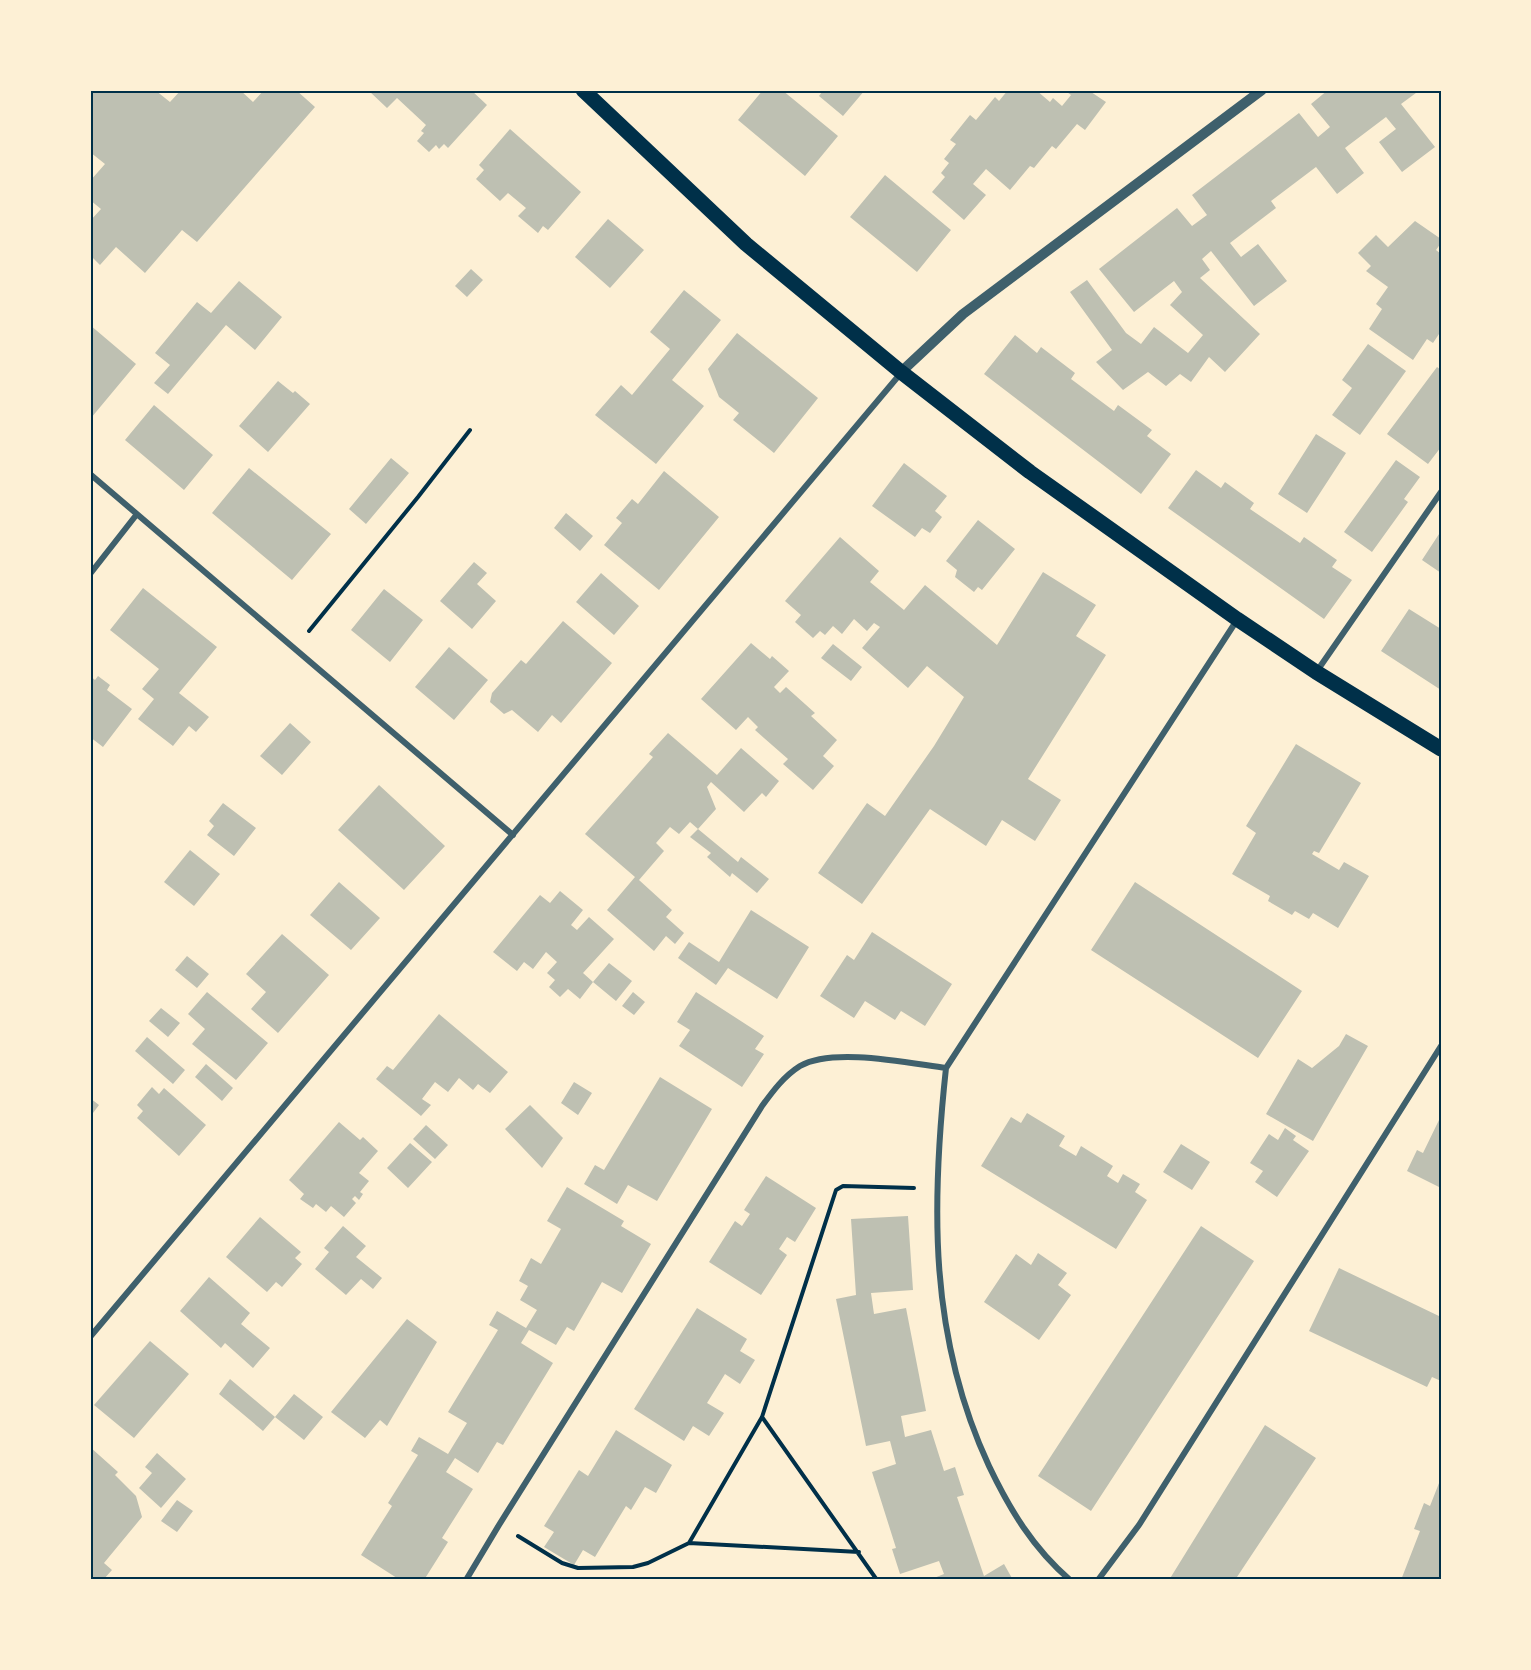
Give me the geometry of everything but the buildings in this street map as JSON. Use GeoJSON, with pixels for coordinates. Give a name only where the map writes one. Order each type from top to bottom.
{"type":"FeatureCollection","features":[{"type":"Feature","properties":{"kind":"main road"},"geometry":{"type":"LineString","coordinates":[[583,90],[746,244],[901,372],[1030,472],[1237,619],[1316,672],[1441,749]]}},
{"type":"Feature","properties":{"kind":"street"},"geometry":{"type":"LineString","coordinates":[[90,1337],[901,372],[963,314],[1262,90]]}},
{"type":"Feature","properties":{"kind":"street"},"geometry":{"type":"LineString","coordinates":[[90,474],[513,836]]}},
{"type":"Feature","properties":{"kind":"street"},"geometry":{"type":"LineString","coordinates":[[1316,672],[1441,492]]}},
{"type":"Feature","properties":{"kind":"street"},"geometry":{"type":"LineString","coordinates":[[90,574],[137,514]]}},
{"type":"Feature","properties":{"kind":"street"},"geometry":{"type":"LineString","coordinates":[[1070,1580],[1039,1551],[1020,1525],[983,1452],[962,1399],[947,1333],[937,1250],[936,1189],[939,1129],[946,1068],[1237,619]]}},
{"type":"Feature","properties":{"kind":"street"},"geometry":{"type":"LineString","coordinates":[[1098,1580],[1139,1525],[1441,1046]]}},
{"type":"Feature","properties":{"kind":"street"},"geometry":{"type":"LineString","coordinates":[[466,1580],[762,1106],[780,1082],[800,1066],[831,1058],[859,1058],[946,1068]]}},
{"type":"Feature","properties":{"kind":"path"},"geometry":{"type":"LineString","coordinates":[[294,649],[470,430]]}},
{"type":"Feature","properties":{"kind":"path"},"geometry":{"type":"LineString","coordinates":[[689,1544],[762,1417],[836,1190],[843,1186],[936,1189]]}},
{"type":"Feature","properties":{"kind":"path"},"geometry":{"type":"LineString","coordinates":[[762,1417],[877,1580]]}},
{"type":"Feature","properties":{"kind":"path"},"geometry":{"type":"LineString","coordinates":[[499,1525],[562,1563],[578,1568],[633,1567],[658,1559],[689,1544],[859,1552]]}}]}
